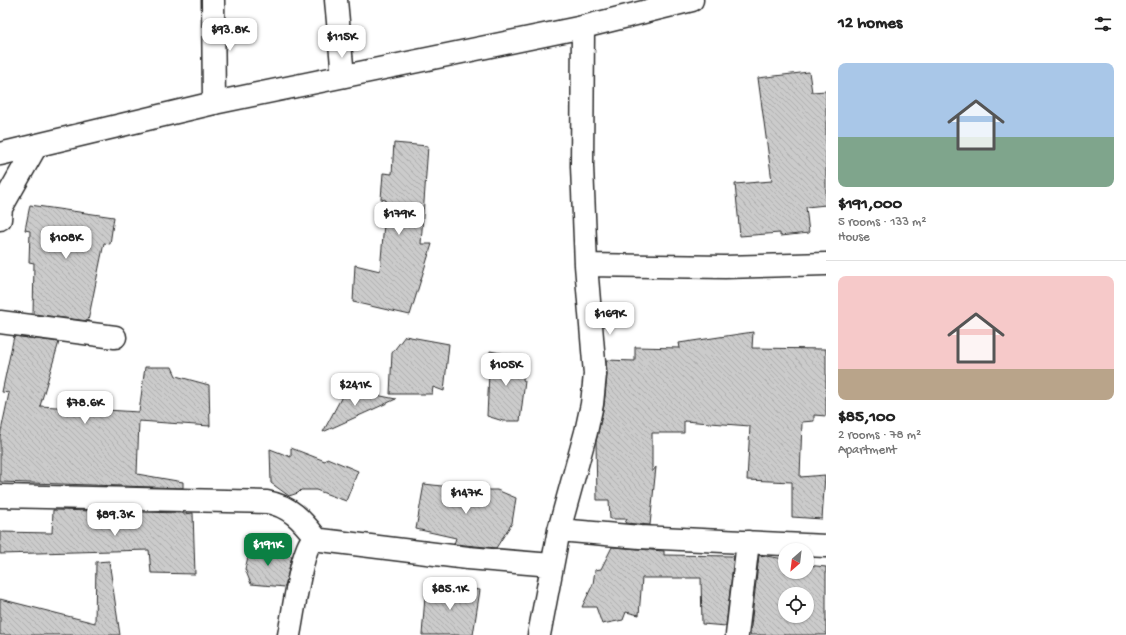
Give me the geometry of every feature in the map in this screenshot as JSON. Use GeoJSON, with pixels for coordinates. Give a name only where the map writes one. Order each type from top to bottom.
{"type":"FeatureCollection","features":[{"type":"Feature","properties":{"kind":"street"},"geometry":{"type":"LineString","coordinates":[[213,0],[214,104]]}},
{"type":"Feature","properties":{"kind":"street"},"geometry":{"type":"LineString","coordinates":[[336,0],[343,76]]}},
{"type":"Feature","properties":{"kind":"street"},"geometry":{"type":"LineString","coordinates":[[0,154],[214,104],[583,27],[692,0]]}},
{"type":"Feature","properties":{"kind":"street"},"geometry":{"type":"LineString","coordinates":[[539,635],[559,530],[586,432],[592,404],[594,355],[586,265],[582,166],[583,27]]}},
{"type":"Feature","properties":{"kind":"street"},"geometry":{"type":"LineString","coordinates":[[0,219],[1,208],[36,146]]}},
{"type":"Feature","properties":{"kind":"street"},"geometry":{"type":"LineString","coordinates":[[586,265],[725,267],[826,264]]}},
{"type":"Feature","properties":{"kind":"street"},"geometry":{"type":"LineString","coordinates":[[0,322],[115,337]]}},
{"type":"Feature","properties":{"kind":"street"},"geometry":{"type":"LineString","coordinates":[[0,496],[267,502],[279,504],[293,512],[316,538]]}},
{"type":"Feature","properties":{"kind":"street"},"geometry":{"type":"LineString","coordinates":[[559,530],[826,546]]}},
{"type":"Feature","properties":{"kind":"street"},"geometry":{"type":"LineString","coordinates":[[289,635],[306,551],[311,540],[316,538],[468,558],[552,565]]}},
{"type":"Feature","properties":{"kind":"street"},"geometry":{"type":"LineString","coordinates":[[737,635],[748,542]]}},
{"type":"Feature","properties":{"kind":"building"},"geometry":{"type":"Polygon","coordinates":[[[809,72],[812,92],[826,91],[826,205],[806,207],[809,233],[780,236],[780,233],[740,236],[735,184],[772,181],[758,78],[809,72]]]}},
{"type":"Feature","properties":{"kind":"building"},"geometry":{"type":"Polygon","coordinates":[[[394,143],[428,146],[421,244],[432,244],[410,315],[353,302],[355,265],[380,271],[386,200],[381,199],[383,173],[392,174],[394,143]]]}},
{"type":"Feature","properties":{"kind":"building"},"geometry":{"type":"Polygon","coordinates":[[[30,205],[114,217],[110,244],[104,243],[88,321],[33,314],[34,263],[29,262],[30,231],[25,230],[30,205]]]}},
{"type":"Feature","properties":{"kind":"building"},"geometry":{"type":"Polygon","coordinates":[[[753,332],[752,348],[826,349],[826,416],[814,415],[814,421],[802,422],[800,477],[825,475],[822,519],[792,517],[792,482],[747,480],[750,426],[684,421],[684,433],[652,433],[652,472],[656,467],[650,525],[625,523],[627,519],[610,519],[609,500],[597,500],[596,442],[604,405],[607,375],[606,360],[635,361],[635,347],[680,348],[679,343],[753,332]]]}},
{"type":"Feature","properties":{"kind":"building"},"geometry":{"type":"Polygon","coordinates":[[[14,336],[59,342],[40,406],[139,412],[145,367],[172,367],[176,376],[209,385],[210,426],[139,421],[137,474],[183,482],[183,488],[0,482],[0,436],[9,393],[2,392],[14,336]]]}},
{"type":"Feature","properties":{"kind":"building"},"geometry":{"type":"Polygon","coordinates":[[[405,336],[449,344],[444,391],[433,387],[432,394],[390,394],[392,353],[405,336]]]}},
{"type":"Feature","properties":{"kind":"building"},"geometry":{"type":"Polygon","coordinates":[[[490,351],[526,358],[520,421],[503,421],[487,416],[490,351]]]}},
{"type":"Feature","properties":{"kind":"building"},"geometry":{"type":"Polygon","coordinates":[[[346,389],[396,399],[323,432],[346,389]]]}},
{"type":"Feature","properties":{"kind":"building"},"geometry":{"type":"Polygon","coordinates":[[[291,448],[325,461],[327,458],[358,471],[346,501],[316,490],[301,490],[298,493],[289,496],[271,483],[270,449],[291,457],[291,448]]]}},
{"type":"Feature","properties":{"kind":"building"},"geometry":{"type":"Polygon","coordinates":[[[424,484],[477,490],[497,490],[516,498],[512,523],[496,548],[454,544],[456,538],[416,529],[424,484]]]}},
{"type":"Feature","properties":{"kind":"building"},"geometry":{"type":"Polygon","coordinates":[[[53,510],[183,514],[193,513],[195,574],[151,573],[149,550],[0,554],[0,532],[52,533],[53,510]]]}},
{"type":"Feature","properties":{"kind":"building"},"geometry":{"type":"Polygon","coordinates":[[[251,545],[292,556],[285,587],[251,584],[245,569],[251,545]]]}},
{"type":"Feature","properties":{"kind":"building"},"geometry":{"type":"Polygon","coordinates":[[[612,547],[664,551],[664,555],[734,556],[726,626],[702,624],[701,578],[642,578],[639,615],[626,612],[623,620],[602,624],[596,607],[582,607],[593,584],[595,570],[601,569],[612,547]]]}},
{"type":"Feature","properties":{"kind":"building"},"geometry":{"type":"Polygon","coordinates":[[[759,555],[778,558],[778,579],[814,579],[814,566],[826,567],[826,635],[750,635],[759,555]]]}},
{"type":"Feature","properties":{"kind":"building"},"geometry":{"type":"Polygon","coordinates":[[[109,561],[120,635],[0,635],[0,599],[95,623],[96,562],[109,561]]]}},
{"type":"Feature","properties":{"kind":"building"},"geometry":{"type":"Polygon","coordinates":[[[426,584],[480,590],[473,635],[422,635],[426,584]]]}}]}
